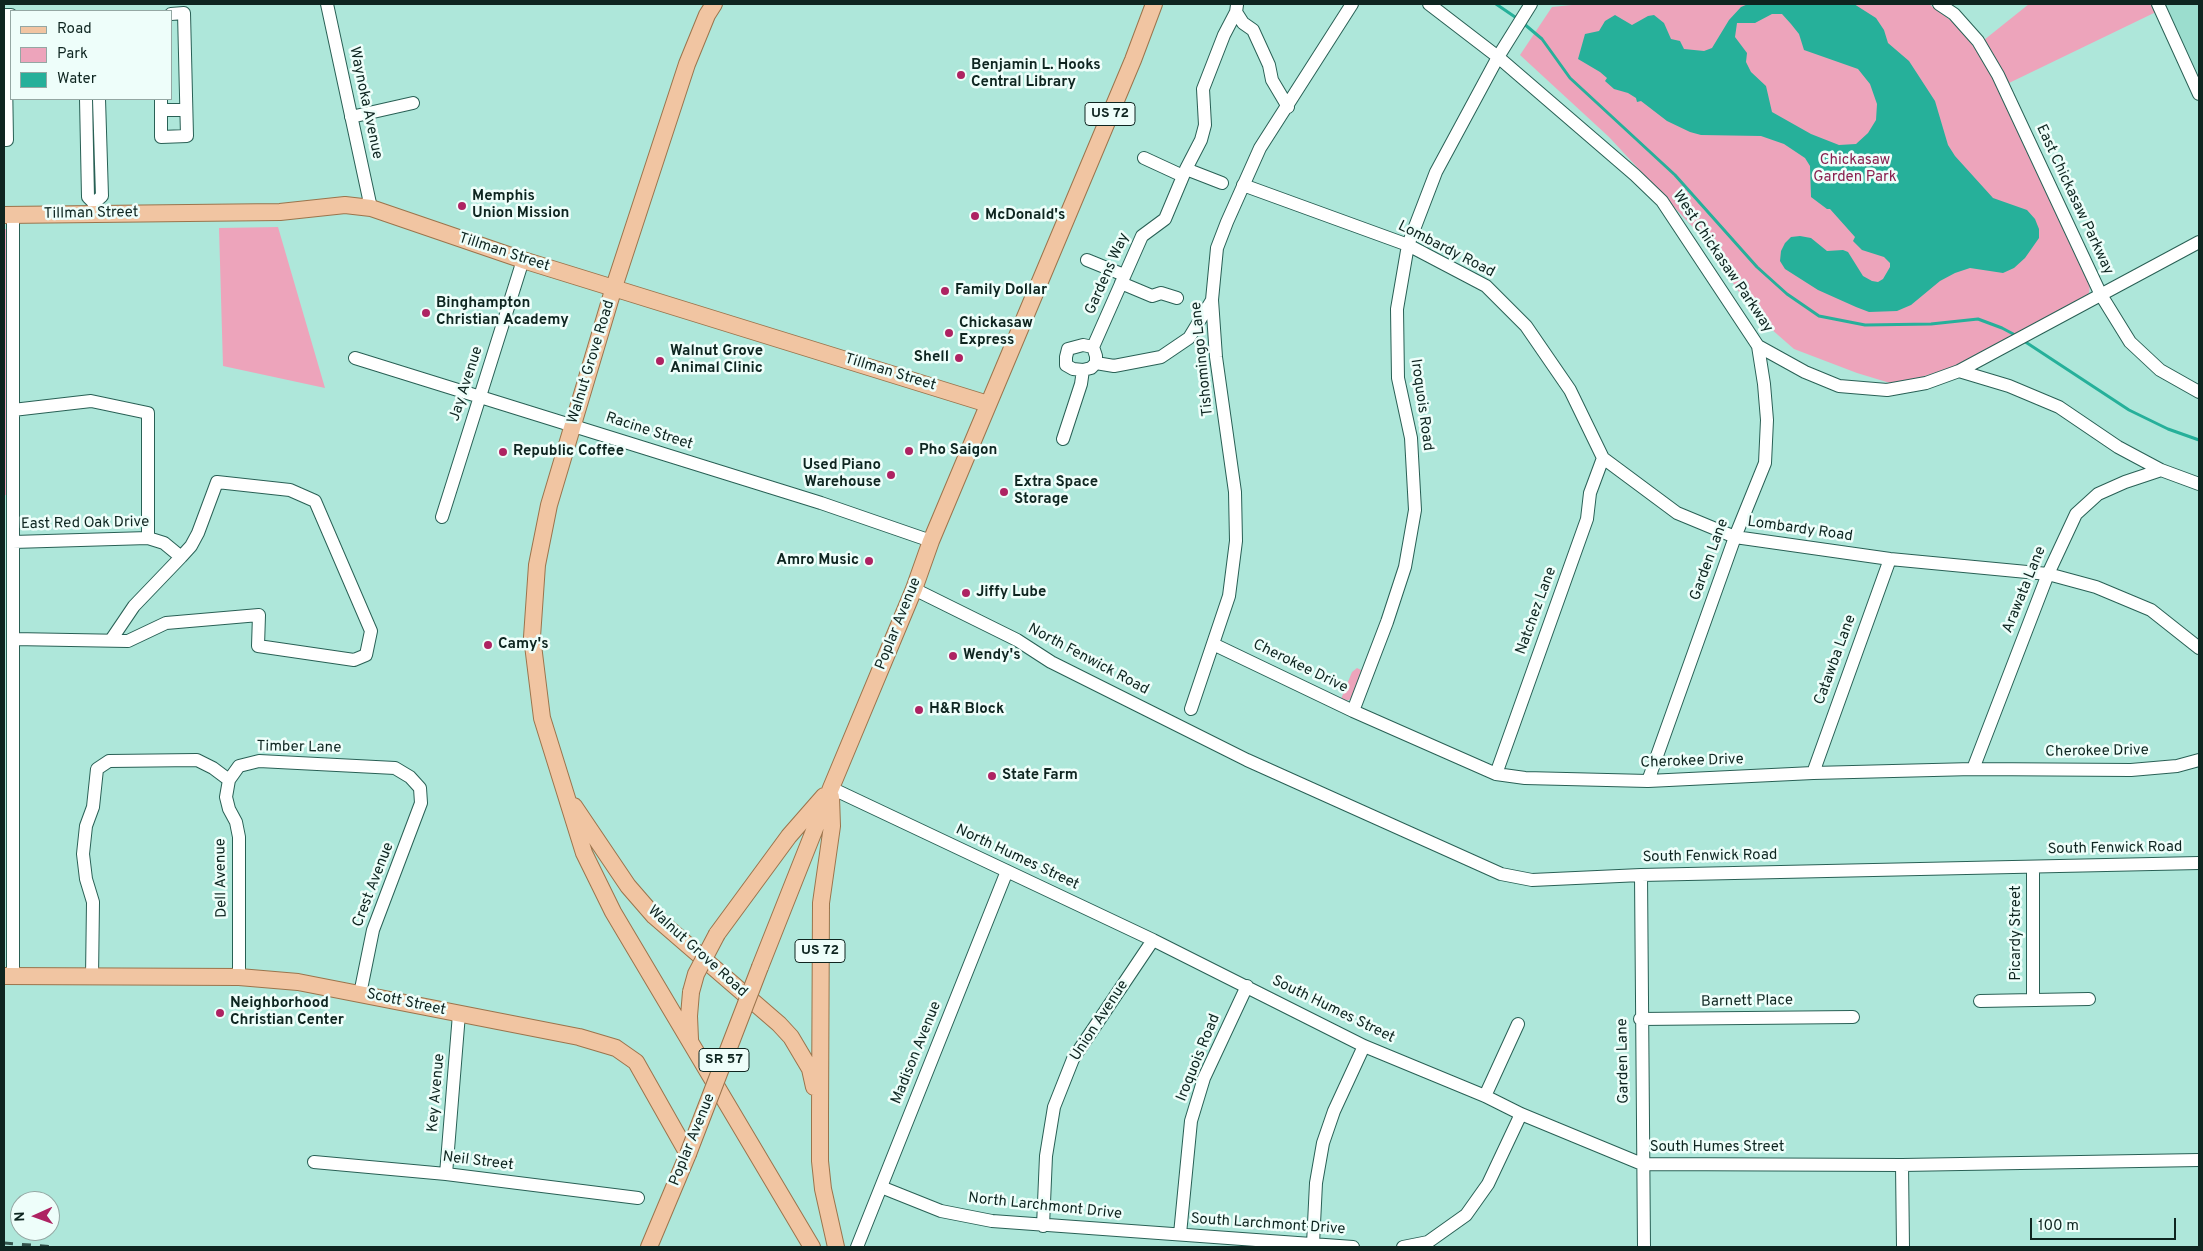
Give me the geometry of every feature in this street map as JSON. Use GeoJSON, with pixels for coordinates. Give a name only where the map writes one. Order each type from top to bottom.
{"type":"FeatureCollection","features":[{"type":"Feature","properties":{"kind":"main road","name":"Walnut Grove Road"},"geometry":{"type":"LineString","coordinates":[[690,1042],[613,912],[584,853],[542,718],[532,637],[537,565],[550,505],[573,425],[614,287],[687,64],[707,15],[714,4]]}},
{"type":"Feature","properties":{"kind":"main road","name":"Poplar Avenue"},"geometry":{"type":"LineString","coordinates":[[649,1247],[688,1154],[831,788],[914,589],[931,542],[988,404],[1129,69],[1154,4]]}},
{"type":"Feature","properties":{"kind":"main road","name":"Tillman Street"},"geometry":{"type":"LineString","coordinates":[[9,215],[94,208],[280,212],[345,205],[371,208],[523,260],[988,404]]}},
{"type":"Feature","properties":{"kind":"main road","name":"US 72"},"geometry":{"type":"LineString","coordinates":[[812,1247],[690,1042],[689,1016],[691,992],[696,974],[717,934],[789,836],[831,788]]}},
{"type":"Feature","properties":{"kind":"main road","name":"US 72"},"geometry":{"type":"LineString","coordinates":[[831,788],[832,826],[821,903],[820,1161],[828,1216],[836,1247]]}},
{"type":"Feature","properties":{"kind":"main road","name":"Walnut Grove Road"},"geometry":{"type":"LineString","coordinates":[[564,791],[628,886],[654,916],[779,1024],[791,1037],[810,1070],[820,1114]]}},
{"type":"Feature","properties":{"kind":"main road","name":"Scott Street"},"geometry":{"type":"LineString","coordinates":[[9,976],[239,977],[298,982],[579,1037],[616,1048],[636,1062],[688,1154]]}},
{"type":"Feature","properties":{"kind":"street","name":"Waynoka Avenue"},"geometry":{"type":"LineString","coordinates":[[327,4],[371,208]]}},
{"type":"Feature","properties":{"kind":"street","name":"Tishomingo Lane"},"geometry":{"type":"LineString","coordinates":[[1191,709],[1232,580],[1237,524],[1235,492],[1216,357],[1212,300],[1218,248],[1260,148],[1288,107],[1352,4]]}},
{"type":"Feature","properties":{"kind":"street","name":"West Chickasaw Parkway"},"geometry":{"type":"LineString","coordinates":[[1429,4],[1498,57],[1636,175],[1662,200],[1758,346],[1805,372],[1838,386],[1887,390],[1926,383],[1959,372],[2012,341],[2198,242]]}},
{"type":"Feature","properties":{"kind":"street","name":"Iroquois Road"},"geometry":{"type":"LineString","coordinates":[[1353,711],[1387,622],[1405,567],[1415,510],[1411,438],[1398,378],[1397,309],[1408,246],[1436,172],[1498,57],[1531,4]]}},
{"type":"Feature","properties":{"kind":"street","name":"East Chickasaw Parkway"},"geometry":{"type":"LineString","coordinates":[[1939,4],[1954,14],[1978,40],[1998,75],[2101,295],[2130,342],[2160,370],[2199,392]]}},
{"type":"Feature","properties":{"kind":"street"},"geometry":{"type":"LineString","coordinates":[[2158,4],[2198,87]]}},
{"type":"Feature","properties":{"kind":"street"},"geometry":{"type":"LineString","coordinates":[[1237,8],[1243,23],[1253,30],[1269,65],[1272,80],[1288,107]]}},
{"type":"Feature","properties":{"kind":"street","name":"Gardens Way"},"geometry":{"type":"LineString","coordinates":[[1093,347],[1142,236],[1165,220],[1184,172],[1201,140],[1205,125],[1204,89],[1224,35],[1237,8]]}},
{"type":"Feature","properties":{"kind":"street"},"geometry":{"type":"LineString","coordinates":[[4,140],[7,140],[5,117],[9,95],[7,11]]}},
{"type":"Feature","properties":{"kind":"street"},"geometry":{"type":"LineString","coordinates":[[172,14],[184,13],[187,136],[162,137],[161,104],[186,110]]}},
{"type":"Feature","properties":{"kind":"street"},"geometry":{"type":"LineString","coordinates":[[172,54],[185,54]]}},
{"type":"Feature","properties":{"kind":"street"},"geometry":{"type":"LineString","coordinates":[[86,100],[88,196],[94,208],[102,196],[99,100]]}},
{"type":"Feature","properties":{"kind":"street"},"geometry":{"type":"LineString","coordinates":[[351,117],[413,103]]}},
{"type":"Feature","properties":{"kind":"street"},"geometry":{"type":"LineString","coordinates":[[86,125],[100,125]]}},
{"type":"Feature","properties":{"kind":"street"},"geometry":{"type":"LineString","coordinates":[[1144,158],[1222,183]]}},
{"type":"Feature","properties":{"kind":"street","name":"Lombardy Road"},"geometry":{"type":"LineString","coordinates":[[1243,186],[1408,246],[1486,286],[1526,326],[1570,390],[1603,458],[1677,513],[1735,537],[1890,559],[2048,574],[2096,587],[2151,610],[2199,648]]}},
{"type":"Feature","properties":{"kind":"street"},"geometry":{"type":"LineString","coordinates":[[9,215],[13,410],[10,547],[13,639],[8,661],[9,976]]}},
{"type":"Feature","properties":{"kind":"street","name":"Jay Avenue"},"geometry":{"type":"LineString","coordinates":[[442,517],[523,260]]}},
{"type":"Feature","properties":{"kind":"street"},"geometry":{"type":"LineString","coordinates":[[1087,260],[1152,296],[1161,293],[1177,298]]}},
{"type":"Feature","properties":{"kind":"street"},"geometry":{"type":"LineString","coordinates":[[1096,363],[1114,366],[1161,357],[1189,338],[1212,300]]}},
{"type":"Feature","properties":{"kind":"street"},"geometry":{"type":"LineString","coordinates":[[1083,345],[1093,347],[1096,363],[1091,368],[1083,370],[1073,369],[1066,365],[1068,348],[1083,345]]}},
{"type":"Feature","properties":{"kind":"street","name":"Garden Lane"},"geometry":{"type":"LineString","coordinates":[[1648,781],[1735,537],[1765,463],[1767,420],[1758,346]]}},
{"type":"Feature","properties":{"kind":"street","name":"Racine Street"},"geometry":{"type":"LineString","coordinates":[[355,358],[821,504],[931,542]]}},
{"type":"Feature","properties":{"kind":"street"},"geometry":{"type":"LineString","coordinates":[[1063,439],[1081,384],[1083,370]]}},
{"type":"Feature","properties":{"kind":"street"},"geometry":{"type":"LineString","coordinates":[[1959,372],[2009,386],[2059,407],[2118,447],[2161,470],[2199,484]]}},
{"type":"Feature","properties":{"kind":"street"},"geometry":{"type":"LineString","coordinates":[[13,410],[91,401],[148,413],[148,538]]}},
{"type":"Feature","properties":{"kind":"street","name":"Natchez Lane"},"geometry":{"type":"LineString","coordinates":[[1496,774],[1587,519],[1590,493],[1603,458]]}},
{"type":"Feature","properties":{"kind":"street","name":"Arawata Lane"},"geometry":{"type":"LineString","coordinates":[[1973,770],[2048,574],[2076,514],[2098,494],[2125,482],[2161,470]]}},
{"type":"Feature","properties":{"kind":"street"},"geometry":{"type":"LineString","coordinates":[[13,639],[128,641],[166,623],[259,615],[258,646],[354,660],[366,655],[371,631],[315,501],[290,490],[217,482],[198,533],[191,546],[134,606],[110,640]]}},
{"type":"Feature","properties":{"kind":"street","name":"East Red Oak Drive"},"geometry":{"type":"LineString","coordinates":[[10,547],[148,538],[164,543],[181,557]]}},
{"type":"Feature","properties":{"kind":"street","name":"Catawba Lane"},"geometry":{"type":"LineString","coordinates":[[1813,773],[1890,559]]}},
{"type":"Feature","properties":{"kind":"street","name":"North Fenwick Road"},"geometry":{"type":"LineString","coordinates":[[914,589],[1017,640],[1051,662],[1247,760]]}},
{"type":"Feature","properties":{"kind":"street","name":"Cherokee Drive"},"geometry":{"type":"LineString","coordinates":[[1213,644],[1353,711],[1496,774],[1524,778],[1648,781],[1813,773],[2131,770],[2177,766],[2199,760]]}},
{"type":"Feature","properties":{"kind":"street"},"geometry":{"type":"LineString","coordinates":[[92,977],[93,902],[86,880],[82,854],[86,826],[93,807],[97,769],[109,761],[197,760],[214,768],[229,780]]}},
{"type":"Feature","properties":{"kind":"street","name":"South Fenwick Road"},"geometry":{"type":"LineString","coordinates":[[1247,760],[1501,874],[1532,880],[1641,875],[2199,863]]}},
{"type":"Feature","properties":{"kind":"street","name":"Timber Lane"},"geometry":{"type":"LineString","coordinates":[[229,780],[239,766],[259,761],[395,768],[410,777],[420,788]]}},
{"type":"Feature","properties":{"kind":"street","name":"Dell Avenue"},"geometry":{"type":"LineString","coordinates":[[229,780],[226,797],[229,809],[236,822],[239,837],[239,977]]}},
{"type":"Feature","properties":{"kind":"street","name":"Crest Avenue"},"geometry":{"type":"LineString","coordinates":[[360,994],[373,930],[417,817],[421,803],[420,788]]}},
{"type":"Feature","properties":{"kind":"street","name":"North Humes Street"},"geometry":{"type":"LineString","coordinates":[[831,788],[1189,958]]}},
{"type":"Feature","properties":{"kind":"street","name":"Picardy Street"},"geometry":{"type":"LineString","coordinates":[[2033,867],[2033,1000]]}},
{"type":"Feature","properties":{"kind":"street","name":"Madison Avenue"},"geometry":{"type":"LineString","coordinates":[[857,1247],[1007,871]]}},
{"type":"Feature","properties":{"kind":"street","name":"Garden Lane"},"geometry":{"type":"LineString","coordinates":[[1641,875],[1640,1019],[1644,1247]]}},
{"type":"Feature","properties":{"kind":"street","name":"Union Avenue"},"geometry":{"type":"LineString","coordinates":[[1043,1226],[1046,1156],[1054,1107],[1073,1059],[1153,940]]}},
{"type":"Feature","properties":{"kind":"street","name":"South Humes Street"},"geometry":{"type":"LineString","coordinates":[[1189,958],[1364,1046],[1485,1096],[1520,1114],[1642,1164],[1902,1165],[2199,1160]]}},
{"type":"Feature","properties":{"kind":"street","name":"Iroquois Road"},"geometry":{"type":"LineString","coordinates":[[1180,1234],[1191,1121],[1204,1078],[1247,986]]}},
{"type":"Feature","properties":{"kind":"street","name":"Picardy Street"},"geometry":{"type":"LineString","coordinates":[[1980,1001],[2089,999]]}},
{"type":"Feature","properties":{"kind":"street","name":"Key Avenue"},"geometry":{"type":"LineString","coordinates":[[446,1174],[459,1014]]}},
{"type":"Feature","properties":{"kind":"street","name":"Barnett Place"},"geometry":{"type":"LineString","coordinates":[[1640,1019],[1853,1017]]}},
{"type":"Feature","properties":{"kind":"street"},"geometry":{"type":"LineString","coordinates":[[1485,1096],[1518,1024]]}},
{"type":"Feature","properties":{"kind":"street"},"geometry":{"type":"LineString","coordinates":[[1313,1244],[1316,1183],[1323,1143],[1334,1110],[1364,1046]]}},
{"type":"Feature","properties":{"kind":"street"},"geometry":{"type":"LineString","coordinates":[[1403,1247],[1428,1242],[1466,1215],[1488,1184],[1520,1114]]}},
{"type":"Feature","properties":{"kind":"street","name":"Neil Street"},"geometry":{"type":"LineString","coordinates":[[314,1162],[446,1174],[638,1198]]}},
{"type":"Feature","properties":{"kind":"street"},"geometry":{"type":"LineString","coordinates":[[1902,1165],[1903,1247]]}},
{"type":"Feature","properties":{"kind":"street","name":"North Larchmont Drive"},"geometry":{"type":"LineString","coordinates":[[881,1187],[941,1211],[992,1221],[1180,1234]]}},
{"type":"Feature","properties":{"kind":"street","name":"South Larchmont Drive"},"geometry":{"type":"LineString","coordinates":[[1180,1234],[1353,1247]]}},
{"type":"Feature","properties":{"kind":"shaded area"},"geometry":{"type":"Polygon","coordinates":[[[2164,4],[2199,4],[2199,75],[2196,73],[2164,4]]]}},
{"type":"Feature","properties":{"kind":"green space","name":"Chickasaw Garden Park"},"geometry":{"type":"Polygon","coordinates":[[[1582,4],[1929,4],[1954,23],[1967,37],[1989,69],[2090,285],[2089,293],[2083,298],[1953,367],[1922,377],[1890,383],[1857,373],[1794,349],[1754,314],[1701,236],[1609,137],[1520,55],[1552,7],[1582,4]]]}},
{"type":"Feature","properties":{"kind":"green space"},"geometry":{"type":"Polygon","coordinates":[[[2029,4],[2152,4],[2156,12],[2009,83],[1984,40],[2029,4]]]}},
{"type":"Feature","properties":{"kind":"green space"},"geometry":{"type":"Polygon","coordinates":[[[278,227],[325,388],[223,366],[219,228],[278,227]]]}},
{"type":"Feature","properties":{"kind":"green space"},"geometry":{"type":"Polygon","coordinates":[[[4,229],[7,229],[6,495],[4,495],[4,229]]]}},
{"type":"Feature","properties":{"kind":"green space"},"geometry":{"type":"Polygon","coordinates":[[[1357,668],[1363,671],[1351,699],[1346,701],[1341,699],[1352,672],[1357,668]]]}},
{"type":"Feature","properties":{"kind":"water"},"geometry":{"type":"Polygon","coordinates":[[[1748,4],[1854,4],[1876,18],[1884,30],[1888,43],[1909,61],[1935,101],[1948,145],[1955,156],[1993,198],[2027,210],[2035,219],[2039,229],[2039,238],[2025,258],[2014,268],[2003,273],[1970,268],[1955,273],[1940,281],[1911,305],[1897,311],[1869,312],[1856,307],[1818,290],[1785,269],[1780,261],[1781,251],[1785,243],[1791,237],[1800,236],[1811,238],[1827,251],[1843,250],[1848,252],[1863,276],[1872,281],[1878,282],[1883,279],[1890,267],[1890,263],[1884,257],[1862,250],[1853,241],[1855,237],[1830,209],[1827,209],[1811,197],[1810,166],[1805,158],[1784,144],[1761,136],[1701,135],[1690,132],[1667,121],[1641,101],[1637,102],[1636,98],[1628,93],[1614,89],[1605,81],[1607,78],[1600,72],[1578,59],[1585,34],[1599,31],[1605,21],[1615,15],[1632,25],[1648,16],[1654,15],[1664,23],[1671,39],[1680,41],[1684,49],[1704,51],[1712,48],[1729,20],[1741,7],[1748,4]],[[1772,14],[1755,23],[1737,23],[1735,37],[1747,53],[1746,62],[1751,72],[1766,86],[1772,112],[1811,134],[1839,145],[1856,144],[1868,133],[1876,120],[1877,104],[1870,84],[1858,69],[1804,50],[1799,34],[1782,14],[1772,14]]]}},
{"type":"Feature","properties":{"kind":"waterway"},"geometry":{"type":"LineString","coordinates":[[1496,4],[1518,19]]}},
{"type":"Feature","properties":{"kind":"waterway"},"geometry":{"type":"LineString","coordinates":[[1523,23],[1542,39],[1570,78],[1675,175],[1757,267],[1787,294],[1819,316],[1865,325],[1931,324],[1978,319],[2017,336]]}},
{"type":"Feature","properties":{"kind":"waterway"},"geometry":{"type":"LineString","coordinates":[[2024,341],[2129,410],[2168,429],[2199,440]]}},
{"type":"Feature","properties":{"kind":"railway"},"geometry":{"type":"LineString","coordinates":[[4,1243],[56,1247]]}},
{"type":"Feature","properties":{"kind":"place","name":"Benjamin L. Hooks Central Library"},"geometry":{"type":"Point","coordinates":[961,75]}},
{"type":"Feature","properties":{"kind":"place","name":"Memphis Union Mission"},"geometry":{"type":"Point","coordinates":[462,206]}},
{"type":"Feature","properties":{"kind":"place","name":"McDonald's"},"geometry":{"type":"Point","coordinates":[975,216]}},
{"type":"Feature","properties":{"kind":"place","name":"Family Dollar"},"geometry":{"type":"Point","coordinates":[945,291]}},
{"type":"Feature","properties":{"kind":"place","name":"Binghampton Christian Academy"},"geometry":{"type":"Point","coordinates":[426,313]}},
{"type":"Feature","properties":{"kind":"place","name":"Chickasaw Express"},"geometry":{"type":"Point","coordinates":[949,333]}},
{"type":"Feature","properties":{"kind":"place","name":"Shell"},"geometry":{"type":"Point","coordinates":[959,358]}},
{"type":"Feature","properties":{"kind":"place","name":"Walnut Grove Animal Clinic"},"geometry":{"type":"Point","coordinates":[660,361]}},
{"type":"Feature","properties":{"kind":"place","name":"Pho Saigon"},"geometry":{"type":"Point","coordinates":[909,451]}},
{"type":"Feature","properties":{"kind":"place","name":"Republic Coffee"},"geometry":{"type":"Point","coordinates":[503,452]}},
{"type":"Feature","properties":{"kind":"place","name":"Used Piano Warehouse"},"geometry":{"type":"Point","coordinates":[891,475]}},
{"type":"Feature","properties":{"kind":"place","name":"Extra Space Storage"},"geometry":{"type":"Point","coordinates":[1004,492]}},
{"type":"Feature","properties":{"kind":"place","name":"Amro Music"},"geometry":{"type":"Point","coordinates":[869,561]}},
{"type":"Feature","properties":{"kind":"place","name":"Jiffy Lube"},"geometry":{"type":"Point","coordinates":[966,593]}},
{"type":"Feature","properties":{"kind":"place","name":"Camy's"},"geometry":{"type":"Point","coordinates":[488,645]}},
{"type":"Feature","properties":{"kind":"place","name":"Wendy's"},"geometry":{"type":"Point","coordinates":[953,656]}},
{"type":"Feature","properties":{"kind":"place","name":"H&R Block"},"geometry":{"type":"Point","coordinates":[919,710]}},
{"type":"Feature","properties":{"kind":"place","name":"State Farm"},"geometry":{"type":"Point","coordinates":[992,776]}},
{"type":"Feature","properties":{"kind":"place","name":"Neighborhood Christian Center"},"geometry":{"type":"Point","coordinates":[220,1013]}}]}
